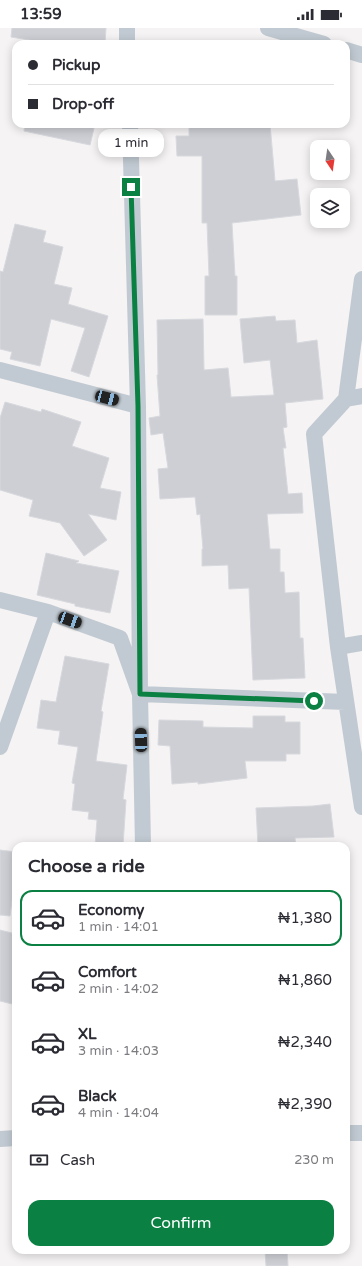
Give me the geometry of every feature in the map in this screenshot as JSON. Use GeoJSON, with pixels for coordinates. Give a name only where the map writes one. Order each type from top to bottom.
{"type":"FeatureCollection","features":[{"type":"Feature","properties":{"kind":"street"},"geometry":{"type":"LineString","coordinates":[[127,28],[128,40]]}},
{"type":"Feature","properties":{"kind":"street"},"geometry":{"type":"LineString","coordinates":[[268,28],[310,40]]}},
{"type":"Feature","properties":{"kind":"street"},"geometry":{"type":"LineString","coordinates":[[350,51],[362,55]]}},
{"type":"Feature","properties":{"kind":"street"},"geometry":{"type":"LineString","coordinates":[[130,128],[138,406],[140,694],[143,842]]}},
{"type":"Feature","properties":{"kind":"street"},"geometry":{"type":"LineString","coordinates":[[362,279],[346,399],[314,434],[338,647],[362,807]]}},
{"type":"Feature","properties":{"kind":"street"},"geometry":{"type":"LineString","coordinates":[[0,370],[138,406]]}},
{"type":"Feature","properties":{"kind":"street"},"geometry":{"type":"LineString","coordinates":[[346,399],[362,396]]}},
{"type":"Feature","properties":{"kind":"street"},"geometry":{"type":"LineString","coordinates":[[0,600],[48,612],[120,638],[140,694]]}},
{"type":"Feature","properties":{"kind":"street"},"geometry":{"type":"LineString","coordinates":[[0,747],[48,612]]}},
{"type":"Feature","properties":{"kind":"street"},"geometry":{"type":"LineString","coordinates":[[338,647],[362,643]]}},
{"type":"Feature","properties":{"kind":"street"},"geometry":{"type":"LineString","coordinates":[[140,694],[346,702]]}},
{"type":"Feature","properties":{"kind":"street"},"geometry":{"type":"LineString","coordinates":[[350,1133],[362,1132]]}},
{"type":"Feature","properties":{"kind":"street"},"geometry":{"type":"LineString","coordinates":[[0,1139],[12,1138]]}},
{"type":"Feature","properties":{"kind":"building"},"geometry":{"type":"Polygon","coordinates":[[[12,28],[106,28],[105,40],[29,40],[11,37],[12,28]]]}},
{"type":"Feature","properties":{"kind":"building"},"geometry":{"type":"Polygon","coordinates":[[[24,128],[94,128],[90,145],[24,131],[24,128]]]}},
{"type":"Feature","properties":{"kind":"building"},"geometry":{"type":"Polygon","coordinates":[[[189,128],[270,128],[275,181],[297,179],[301,215],[232,223],[235,276],[237,276],[237,315],[205,315],[205,276],[209,276],[207,223],[202,223],[202,156],[177,156],[176,136],[189,136],[189,128]]]}},
{"type":"Feature","properties":{"kind":"building"},"geometry":{"type":"Polygon","coordinates":[[[15,224],[46,231],[43,242],[63,247],[54,284],[72,288],[68,304],[108,316],[89,377],[71,371],[85,328],[51,319],[40,366],[10,359],[12,352],[0,349],[0,271],[3,272],[15,224]]]}},
{"type":"Feature","properties":{"kind":"building"},"geometry":{"type":"Polygon","coordinates":[[[275,316],[276,321],[295,320],[297,343],[317,340],[323,399],[285,403],[287,427],[283,428],[286,448],[283,448],[288,494],[302,493],[303,513],[267,514],[270,549],[280,549],[280,572],[284,572],[285,593],[299,592],[300,638],[303,638],[305,678],[253,680],[249,588],[229,589],[228,565],[202,566],[203,549],[200,514],[197,515],[195,497],[160,499],[158,469],[168,468],[163,433],[151,435],[149,418],[160,416],[157,375],[157,320],[203,319],[204,370],[228,368],[231,397],[274,395],[270,360],[244,363],[240,319],[275,316]]]}},
{"type":"Feature","properties":{"kind":"building"},"geometry":{"type":"Polygon","coordinates":[[[5,402],[41,412],[42,409],[81,422],[72,446],[109,458],[100,488],[121,492],[116,520],[88,514],[107,540],[84,556],[60,523],[29,516],[33,500],[0,490],[0,418],[5,402]]]}},
{"type":"Feature","properties":{"kind":"building"},"geometry":{"type":"Polygon","coordinates":[[[46,553],[79,561],[76,563],[119,571],[110,613],[75,606],[75,604],[37,595],[46,553]]]}},
{"type":"Feature","properties":{"kind":"building"},"geometry":{"type":"Polygon","coordinates":[[[65,656],[109,664],[101,711],[103,712],[96,761],[127,765],[123,799],[126,800],[123,842],[95,842],[97,820],[88,819],[89,812],[72,810],[75,784],[72,783],[78,747],[58,744],[60,731],[37,728],[41,700],[56,702],[65,656]]]}},
{"type":"Feature","properties":{"kind":"building"},"geometry":{"type":"Polygon","coordinates":[[[253,716],[285,716],[285,722],[300,722],[300,754],[286,754],[286,761],[245,761],[247,778],[198,784],[198,782],[172,784],[170,746],[158,745],[159,720],[203,721],[203,727],[253,728],[253,716]]]}},
{"type":"Feature","properties":{"kind":"building"},"geometry":{"type":"Polygon","coordinates":[[[330,804],[334,837],[295,838],[296,842],[258,842],[256,808],[330,804]]]}},
{"type":"Feature","properties":{"kind":"building"},"geometry":{"type":"Polygon","coordinates":[[[0,850],[12,852],[12,901],[10,916],[0,915],[0,850]]]}},
{"type":"Feature","properties":{"kind":"building"},"geometry":{"type":"Polygon","coordinates":[[[0,930],[12,933],[12,1004],[0,1001],[0,930]]]}},
{"type":"Feature","properties":{"kind":"building"},"geometry":{"type":"Polygon","coordinates":[[[265,1254],[287,1254],[288,1266],[266,1266],[265,1254]]]}},
{"type":"Feature","properties":{"kind":"route"},"geometry":{"type":"LineString","coordinates":[[131,187],[138,406],[140,694],[314,701]]}}]}
